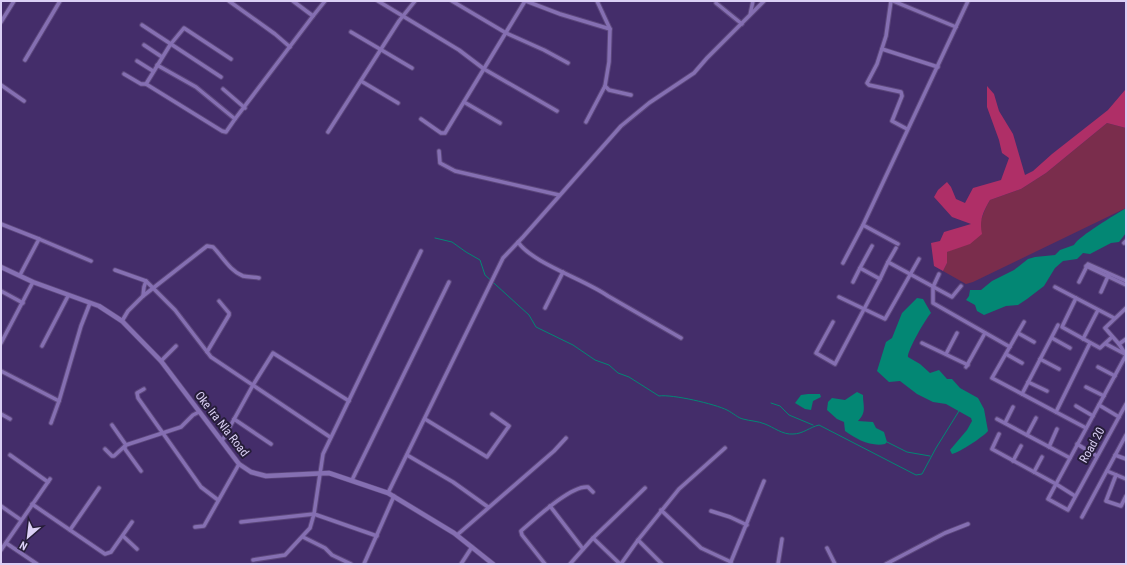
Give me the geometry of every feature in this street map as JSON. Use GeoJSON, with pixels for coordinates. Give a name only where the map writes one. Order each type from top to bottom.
{"type":"FeatureCollection","features":[{"type":"Feature","properties":{"kind":"street"},"geometry":{"type":"LineString","coordinates":[[1,22],[14,1]]}},
{"type":"Feature","properties":{"kind":"street"},"geometry":{"type":"LineString","coordinates":[[25,60],[60,1]]}},
{"type":"Feature","properties":{"kind":"street"},"geometry":{"type":"LineString","coordinates":[[229,1],[275,34],[290,47]]}},
{"type":"Feature","properties":{"kind":"street"},"geometry":{"type":"LineString","coordinates":[[293,1],[313,16]]}},
{"type":"Feature","properties":{"kind":"street"},"geometry":{"type":"LineString","coordinates":[[124,74],[141,84],[146,84],[226,132],[324,1]]}},
{"type":"Feature","properties":{"kind":"street"},"geometry":{"type":"LineString","coordinates":[[378,1],[402,17],[459,50],[484,69],[557,111]]}},
{"type":"Feature","properties":{"kind":"street"},"geometry":{"type":"LineString","coordinates":[[328,132],[402,17],[415,1]]}},
{"type":"Feature","properties":{"kind":"street"},"geometry":{"type":"LineString","coordinates":[[452,1],[506,33],[544,50],[568,63]]}},
{"type":"Feature","properties":{"kind":"street"},"geometry":{"type":"LineString","coordinates":[[421,119],[444,134],[525,1],[560,14],[610,29]]}},
{"type":"Feature","properties":{"kind":"street"},"geometry":{"type":"LineString","coordinates":[[586,122],[605,86],[609,54],[610,29],[597,1]]}},
{"type":"Feature","properties":{"kind":"street"},"geometry":{"type":"LineString","coordinates":[[750,15],[753,1]]}},
{"type":"Feature","properties":{"kind":"street"},"geometry":{"type":"LineString","coordinates":[[388,493],[503,258],[621,126],[649,103],[694,73],[764,1]]}},
{"type":"Feature","properties":{"kind":"street"},"geometry":{"type":"LineString","coordinates":[[908,129],[892,122],[902,95],[901,92],[869,85],[867,83],[877,64],[886,36],[892,1],[956,27]]}},
{"type":"Feature","properties":{"kind":"street"},"geometry":{"type":"LineString","coordinates":[[843,263],[863,225],[968,1]]}},
{"type":"Feature","properties":{"kind":"street"},"geometry":{"type":"LineString","coordinates":[[716,3],[742,24]]}},
{"type":"Feature","properties":{"kind":"street"},"geometry":{"type":"LineString","coordinates":[[142,25],[221,78]]}},
{"type":"Feature","properties":{"kind":"street"},"geometry":{"type":"LineString","coordinates":[[146,84],[170,45],[184,28],[231,58]]}},
{"type":"Feature","properties":{"kind":"street"},"geometry":{"type":"LineString","coordinates":[[351,32],[412,68]]}},
{"type":"Feature","properties":{"kind":"street"},"geometry":{"type":"LineString","coordinates":[[144,45],[162,57]]}},
{"type":"Feature","properties":{"kind":"street"},"geometry":{"type":"LineString","coordinates":[[882,49],[938,67]]}},
{"type":"Feature","properties":{"kind":"street"},"geometry":{"type":"LineString","coordinates":[[137,62],[153,71]]}},
{"type":"Feature","properties":{"kind":"street"},"geometry":{"type":"LineString","coordinates":[[157,65],[196,87],[235,119]]}},
{"type":"Feature","properties":{"kind":"street"},"geometry":{"type":"LineString","coordinates":[[361,81],[398,103]]}},
{"type":"Feature","properties":{"kind":"street"},"geometry":{"type":"LineString","coordinates":[[1,85],[24,101]]}},
{"type":"Feature","properties":{"kind":"street"},"geometry":{"type":"LineString","coordinates":[[605,86],[609,90],[631,96]]}},
{"type":"Feature","properties":{"kind":"street"},"geometry":{"type":"LineString","coordinates":[[223,89],[244,108]]}},
{"type":"Feature","properties":{"kind":"street"},"geometry":{"type":"LineString","coordinates":[[464,102],[500,123]]}},
{"type":"Feature","properties":{"kind":"street"},"geometry":{"type":"LineString","coordinates":[[439,150],[440,163],[455,172],[559,195]]}},
{"type":"Feature","properties":{"kind":"street"},"geometry":{"type":"LineString","coordinates":[[1,224],[91,261]]}},
{"type":"Feature","properties":{"kind":"street"},"geometry":{"type":"LineString","coordinates":[[863,225],[898,244]]}},
{"type":"Feature","properties":{"kind":"street"},"geometry":{"type":"LineString","coordinates":[[20,275],[39,239]]}},
{"type":"Feature","properties":{"kind":"street"},"geometry":{"type":"LineString","coordinates":[[518,242],[525,251],[563,272],[572,275],[579,281],[597,288],[608,296],[681,338]]}},
{"type":"Feature","properties":{"kind":"street"},"geometry":{"type":"LineString","coordinates":[[122,321],[128,311],[143,296],[165,277],[207,246],[213,247],[225,262],[243,276],[259,278]]}},
{"type":"Feature","properties":{"kind":"street"},"geometry":{"type":"LineString","coordinates":[[853,282],[872,246]]}},
{"type":"Feature","properties":{"kind":"street"},"geometry":{"type":"LineString","coordinates":[[833,322],[816,355],[834,364],[836,363],[865,310],[896,248]]}},
{"type":"Feature","properties":{"kind":"street"},"geometry":{"type":"LineString","coordinates":[[253,560],[285,555],[310,528],[321,474],[320,463],[330,437],[422,251]]}},
{"type":"Feature","properties":{"kind":"street"},"geometry":{"type":"LineString","coordinates":[[839,297],[884,319],[886,318],[919,259]]}},
{"type":"Feature","properties":{"kind":"street"},"geometry":{"type":"LineString","coordinates":[[888,262],[952,297],[961,286]]}},
{"type":"Feature","properties":{"kind":"street"},"geometry":{"type":"LineString","coordinates":[[1079,282],[1087,265],[1126,281]]}},
{"type":"Feature","properties":{"kind":"street","name":"Oke Ira Nla Road"},"geometry":{"type":"LineString","coordinates":[[1,266],[33,282],[108,311],[122,321],[161,361],[239,464],[250,472],[266,476],[299,473],[329,473],[388,493],[456,535],[493,564]]}},
{"type":"Feature","properties":{"kind":"street"},"geometry":{"type":"LineString","coordinates":[[860,268],[880,279]]}},
{"type":"Feature","properties":{"kind":"street"},"geometry":{"type":"LineString","coordinates":[[115,270],[146,281],[175,310],[211,357],[330,437]]}},
{"type":"Feature","properties":{"kind":"street"},"geometry":{"type":"LineString","coordinates":[[545,308],[563,272]]}},
{"type":"Feature","properties":{"kind":"street"},"geometry":{"type":"LineString","coordinates":[[939,274],[933,287],[933,303],[1010,347]]}},
{"type":"Feature","properties":{"kind":"street"},"geometry":{"type":"LineString","coordinates":[[1109,275],[1126,285]]}},
{"type":"Feature","properties":{"kind":"street"},"geometry":{"type":"LineString","coordinates":[[1101,292],[1109,275]]}},
{"type":"Feature","properties":{"kind":"street"},"geometry":{"type":"LineString","coordinates":[[143,296],[146,281]]}},
{"type":"Feature","properties":{"kind":"street"},"geometry":{"type":"LineString","coordinates":[[1,343],[2,337],[23,303],[33,282]]}},
{"type":"Feature","properties":{"kind":"street"},"geometry":{"type":"LineString","coordinates":[[352,480],[449,282]]}},
{"type":"Feature","properties":{"kind":"street"},"geometry":{"type":"LineString","coordinates":[[1056,287],[1114,318]]}},
{"type":"Feature","properties":{"kind":"street"},"geometry":{"type":"LineString","coordinates":[[1,292],[23,303]]}},
{"type":"Feature","properties":{"kind":"street"},"geometry":{"type":"LineString","coordinates":[[42,346],[68,296]]}},
{"type":"Feature","properties":{"kind":"street"},"geometry":{"type":"LineString","coordinates":[[1076,298],[1062,327],[1102,348],[1112,337]]}},
{"type":"Feature","properties":{"kind":"street"},"geometry":{"type":"LineString","coordinates":[[207,352],[229,315],[219,301]]}},
{"type":"Feature","properties":{"kind":"street"},"geometry":{"type":"LineString","coordinates":[[51,422],[59,401],[81,326],[90,303]]}},
{"type":"Feature","properties":{"kind":"street"},"geometry":{"type":"LineString","coordinates":[[1126,306],[1105,328],[1119,344],[1126,355]]}},
{"type":"Feature","properties":{"kind":"street"},"geometry":{"type":"LineString","coordinates":[[1083,339],[1098,310]]}},
{"type":"Feature","properties":{"kind":"street"},"geometry":{"type":"LineString","coordinates":[[1024,322],[992,378],[1086,428]]}},
{"type":"Feature","properties":{"kind":"street"},"geometry":{"type":"LineString","coordinates":[[1022,394],[1058,325]]}},
{"type":"Feature","properties":{"kind":"street"},"geometry":{"type":"LineString","coordinates":[[946,354],[957,333]]}},
{"type":"Feature","properties":{"kind":"street"},"geometry":{"type":"LineString","coordinates":[[922,343],[967,366],[985,333]]}},
{"type":"Feature","properties":{"kind":"street"},"geometry":{"type":"LineString","coordinates":[[1018,333],[1034,342]]}},
{"type":"Feature","properties":{"kind":"street"},"geometry":{"type":"LineString","coordinates":[[1052,338],[1070,348]]}},
{"type":"Feature","properties":{"kind":"street"},"geometry":{"type":"LineString","coordinates":[[1119,344],[1126,339]]}},
{"type":"Feature","properties":{"kind":"street"},"geometry":{"type":"LineString","coordinates":[[1056,412],[1090,343]]}},
{"type":"Feature","properties":{"kind":"street"},"geometry":{"type":"LineString","coordinates":[[1106,344],[1126,355]]}},
{"type":"Feature","properties":{"kind":"street"},"geometry":{"type":"LineString","coordinates":[[161,361],[176,346]]}},
{"type":"Feature","properties":{"kind":"street"},"geometry":{"type":"LineString","coordinates":[[222,441],[253,385],[273,353],[349,401]]}},
{"type":"Feature","properties":{"kind":"street"},"geometry":{"type":"LineString","coordinates":[[1006,354],[1022,363]]}},
{"type":"Feature","properties":{"kind":"street"},"geometry":{"type":"LineString","coordinates":[[1056,484],[1126,355]]}},
{"type":"Feature","properties":{"kind":"street"},"geometry":{"type":"LineString","coordinates":[[1040,359],[1059,369]]}},
{"type":"Feature","properties":{"kind":"street"},"geometry":{"type":"LineString","coordinates":[[1098,367],[1114,376]]}},
{"type":"Feature","properties":{"kind":"street"},"geometry":{"type":"LineString","coordinates":[[1,371],[59,401]]}},
{"type":"Feature","properties":{"kind":"street"},"geometry":{"type":"LineString","coordinates":[[1028,382],[1047,391]]}},
{"type":"Feature","properties":{"kind":"street"},"geometry":{"type":"LineString","coordinates":[[1086,386],[1104,396]]}},
{"type":"Feature","properties":{"kind":"street"},"geometry":{"type":"LineString","coordinates":[[144,390],[136,396],[201,487],[218,500]]}},
{"type":"Feature","properties":{"kind":"street","name":"Road 20"},"geometry":{"type":"LineString","coordinates":[[1056,484],[1048,499],[1068,510],[1126,404]]}},
{"type":"Feature","properties":{"kind":"street"},"geometry":{"type":"LineString","coordinates":[[1099,405],[1119,417]]}},
{"type":"Feature","properties":{"kind":"street"},"geometry":{"type":"LineString","coordinates":[[1005,424],[1013,406]]}},
{"type":"Feature","properties":{"kind":"street"},"geometry":{"type":"LineString","coordinates":[[1076,406],[1093,416]]}},
{"type":"Feature","properties":{"kind":"street"},"geometry":{"type":"LineString","coordinates":[[105,449],[113,456],[126,445],[181,427],[193,415],[199,412]]}},
{"type":"Feature","properties":{"kind":"street"},"geometry":{"type":"LineString","coordinates":[[1,414],[10,419]]}},
{"type":"Feature","properties":{"kind":"street"},"geometry":{"type":"LineString","coordinates":[[425,419],[487,457],[509,426],[492,414]]}},
{"type":"Feature","properties":{"kind":"street"},"geometry":{"type":"LineString","coordinates":[[1027,435],[1036,418]]}},
{"type":"Feature","properties":{"kind":"street"},"geometry":{"type":"LineString","coordinates":[[997,419],[1070,458]]}},
{"type":"Feature","properties":{"kind":"street"},"geometry":{"type":"LineString","coordinates":[[234,420],[271,444]]}},
{"type":"Feature","properties":{"kind":"street"},"geometry":{"type":"LineString","coordinates":[[112,425],[126,445],[125,449],[141,471]]}},
{"type":"Feature","properties":{"kind":"street"},"geometry":{"type":"LineString","coordinates":[[1049,447],[1057,429]]}},
{"type":"Feature","properties":{"kind":"street"},"geometry":{"type":"LineString","coordinates":[[999,434],[992,449],[1075,496]]}},
{"type":"Feature","properties":{"kind":"street"},"geometry":{"type":"LineString","coordinates":[[1082,517],[1126,435]]}},
{"type":"Feature","properties":{"kind":"street"},"geometry":{"type":"LineString","coordinates":[[456,535],[554,451],[566,438]]}},
{"type":"Feature","properties":{"kind":"street"},"geometry":{"type":"LineString","coordinates":[[1077,444],[1097,456]]}},
{"type":"Feature","properties":{"kind":"street"},"geometry":{"type":"LineString","coordinates":[[1013,461],[1021,446]]}},
{"type":"Feature","properties":{"kind":"street"},"geometry":{"type":"LineString","coordinates":[[593,538],[620,564],[679,489],[725,448]]}},
{"type":"Feature","properties":{"kind":"street"},"geometry":{"type":"LineString","coordinates":[[407,454],[453,482],[488,508]]}},
{"type":"Feature","properties":{"kind":"street"},"geometry":{"type":"LineString","coordinates":[[1115,455],[1126,459]]}},
{"type":"Feature","properties":{"kind":"street"},"geometry":{"type":"LineString","coordinates":[[1,550],[49,480],[10,456]]}},
{"type":"Feature","properties":{"kind":"street"},"geometry":{"type":"LineString","coordinates":[[1034,472],[1042,457]]}},
{"type":"Feature","properties":{"kind":"street"},"geometry":{"type":"LineString","coordinates":[[195,527],[204,526],[239,464]]}},
{"type":"Feature","properties":{"kind":"street"},"geometry":{"type":"LineString","coordinates":[[1107,471],[1126,479]]}},
{"type":"Feature","properties":{"kind":"street"},"geometry":{"type":"LineString","coordinates":[[1116,475],[1106,501],[1120,506],[1126,496]]}},
{"type":"Feature","properties":{"kind":"street"},"geometry":{"type":"LineString","coordinates":[[661,510],[701,548],[730,563],[764,481]]}},
{"type":"Feature","properties":{"kind":"street"},"geometry":{"type":"LineString","coordinates":[[545,564],[521,532],[550,506],[578,488],[588,487],[593,492]]}},
{"type":"Feature","properties":{"kind":"street"},"geometry":{"type":"LineString","coordinates":[[70,530],[99,488]]}},
{"type":"Feature","properties":{"kind":"street"},"geometry":{"type":"LineString","coordinates":[[570,564],[593,538],[645,488]]}},
{"type":"Feature","properties":{"kind":"street"},"geometry":{"type":"LineString","coordinates":[[364,564],[394,496]]}},
{"type":"Feature","properties":{"kind":"street"},"geometry":{"type":"LineString","coordinates":[[32,504],[105,554],[111,552],[132,522]]}},
{"type":"Feature","properties":{"kind":"street"},"geometry":{"type":"LineString","coordinates":[[1,506],[21,520]]}},
{"type":"Feature","properties":{"kind":"street"},"geometry":{"type":"LineString","coordinates":[[550,506],[583,549]]}},
{"type":"Feature","properties":{"kind":"street"},"geometry":{"type":"LineString","coordinates":[[711,511],[730,516],[747,525]]}},
{"type":"Feature","properties":{"kind":"street"},"geometry":{"type":"LineString","coordinates":[[241,522],[314,514],[377,536]]}},
{"type":"Feature","properties":{"kind":"street"},"geometry":{"type":"LineString","coordinates":[[886,564],[946,533],[968,524]]}},
{"type":"Feature","properties":{"kind":"street"},"geometry":{"type":"LineString","coordinates":[[123,536],[137,549]]}},
{"type":"Feature","properties":{"kind":"street"},"geometry":{"type":"LineString","coordinates":[[303,537],[325,548],[332,555],[351,564]]}},
{"type":"Feature","properties":{"kind":"street"},"geometry":{"type":"LineString","coordinates":[[778,564],[782,539]]}},
{"type":"Feature","properties":{"kind":"street"},"geometry":{"type":"LineString","coordinates":[[638,540],[662,564]]}},
{"type":"Feature","properties":{"kind":"street"},"geometry":{"type":"LineString","coordinates":[[6,542],[37,564]]}},
{"type":"Feature","properties":{"kind":"street"},"geometry":{"type":"LineString","coordinates":[[461,564],[472,547]]}},
{"type":"Feature","properties":{"kind":"street"},"geometry":{"type":"LineString","coordinates":[[827,548],[835,564]]}},
{"type":"Feature","properties":{"kind":"shaded area"},"geometry":{"type":"Polygon","coordinates":[[[987,86],[994,94],[999,111],[1013,134],[1025,175],[1033,171],[1108,110],[1125,90],[1126,128],[1107,123],[1046,173],[1021,189],[990,200],[982,216],[982,234],[970,244],[947,252],[947,263],[943,271],[934,266],[931,243],[940,241],[944,232],[971,224],[952,217],[934,197],[938,190],[947,182],[956,199],[965,203],[973,188],[1001,180],[1009,158],[1002,153],[987,107],[987,86]]]}},
{"type":"Feature","properties":{"kind":"shaded area"},"geometry":{"type":"Polygon","coordinates":[[[1107,123],[1126,128],[1126,208],[973,282],[966,284],[943,271],[947,263],[947,252],[970,236],[978,227],[990,200],[1021,189],[1046,173],[1107,123]]]}},
{"type":"Feature","properties":{"kind":"shaded area"},"geometry":{"type":"Polygon","coordinates":[[[1126,208],[1126,233],[1119,242],[1111,243],[1090,254],[1083,253],[1077,259],[1063,261],[1055,268],[1044,286],[1018,305],[1006,306],[984,315],[977,311],[975,305],[966,300],[969,296],[970,290],[981,290],[992,281],[1014,270],[1028,259],[1055,255],[1060,250],[1074,245],[1090,231],[1126,208]]]}},
{"type":"Feature","properties":{"kind":"shaded area"},"geometry":{"type":"Polygon","coordinates":[[[917,298],[923,299],[931,313],[921,328],[908,354],[908,357],[920,364],[930,373],[939,370],[947,379],[952,379],[960,388],[978,398],[984,409],[988,431],[971,444],[952,454],[950,450],[967,430],[972,421],[971,418],[946,404],[933,402],[917,394],[900,381],[889,382],[877,371],[886,342],[892,338],[902,313],[917,298]]]}},
{"type":"Feature","properties":{"kind":"shaded area"},"geometry":{"type":"Polygon","coordinates":[[[857,392],[863,395],[864,406],[863,415],[858,421],[873,422],[876,428],[884,432],[887,442],[885,444],[880,445],[864,442],[854,437],[845,431],[844,422],[837,419],[827,410],[828,402],[832,398],[845,400],[857,392]]]}},
{"type":"Feature","properties":{"kind":"shaded area"},"geometry":{"type":"Polygon","coordinates":[[[820,394],[821,397],[813,401],[811,410],[805,409],[795,403],[801,395],[820,394]]]}},
{"type":"Feature","properties":{"kind":"waterway"},"geometry":{"type":"LineString","coordinates":[[435,238],[452,242],[480,260],[485,275],[529,315],[536,327],[573,345],[595,360],[609,365],[618,373],[629,377],[659,396],[683,398],[713,405],[727,410],[741,418],[762,423],[789,434],[797,434],[819,425],[916,475],[922,474],[959,411]]}},
{"type":"Feature","properties":{"kind":"waterway"},"geometry":{"type":"LineString","coordinates":[[771,403],[780,406],[789,415],[813,425]]}},
{"type":"Feature","properties":{"kind":"waterway"},"geometry":{"type":"LineString","coordinates":[[887,442],[907,452],[930,456]]}}]}
